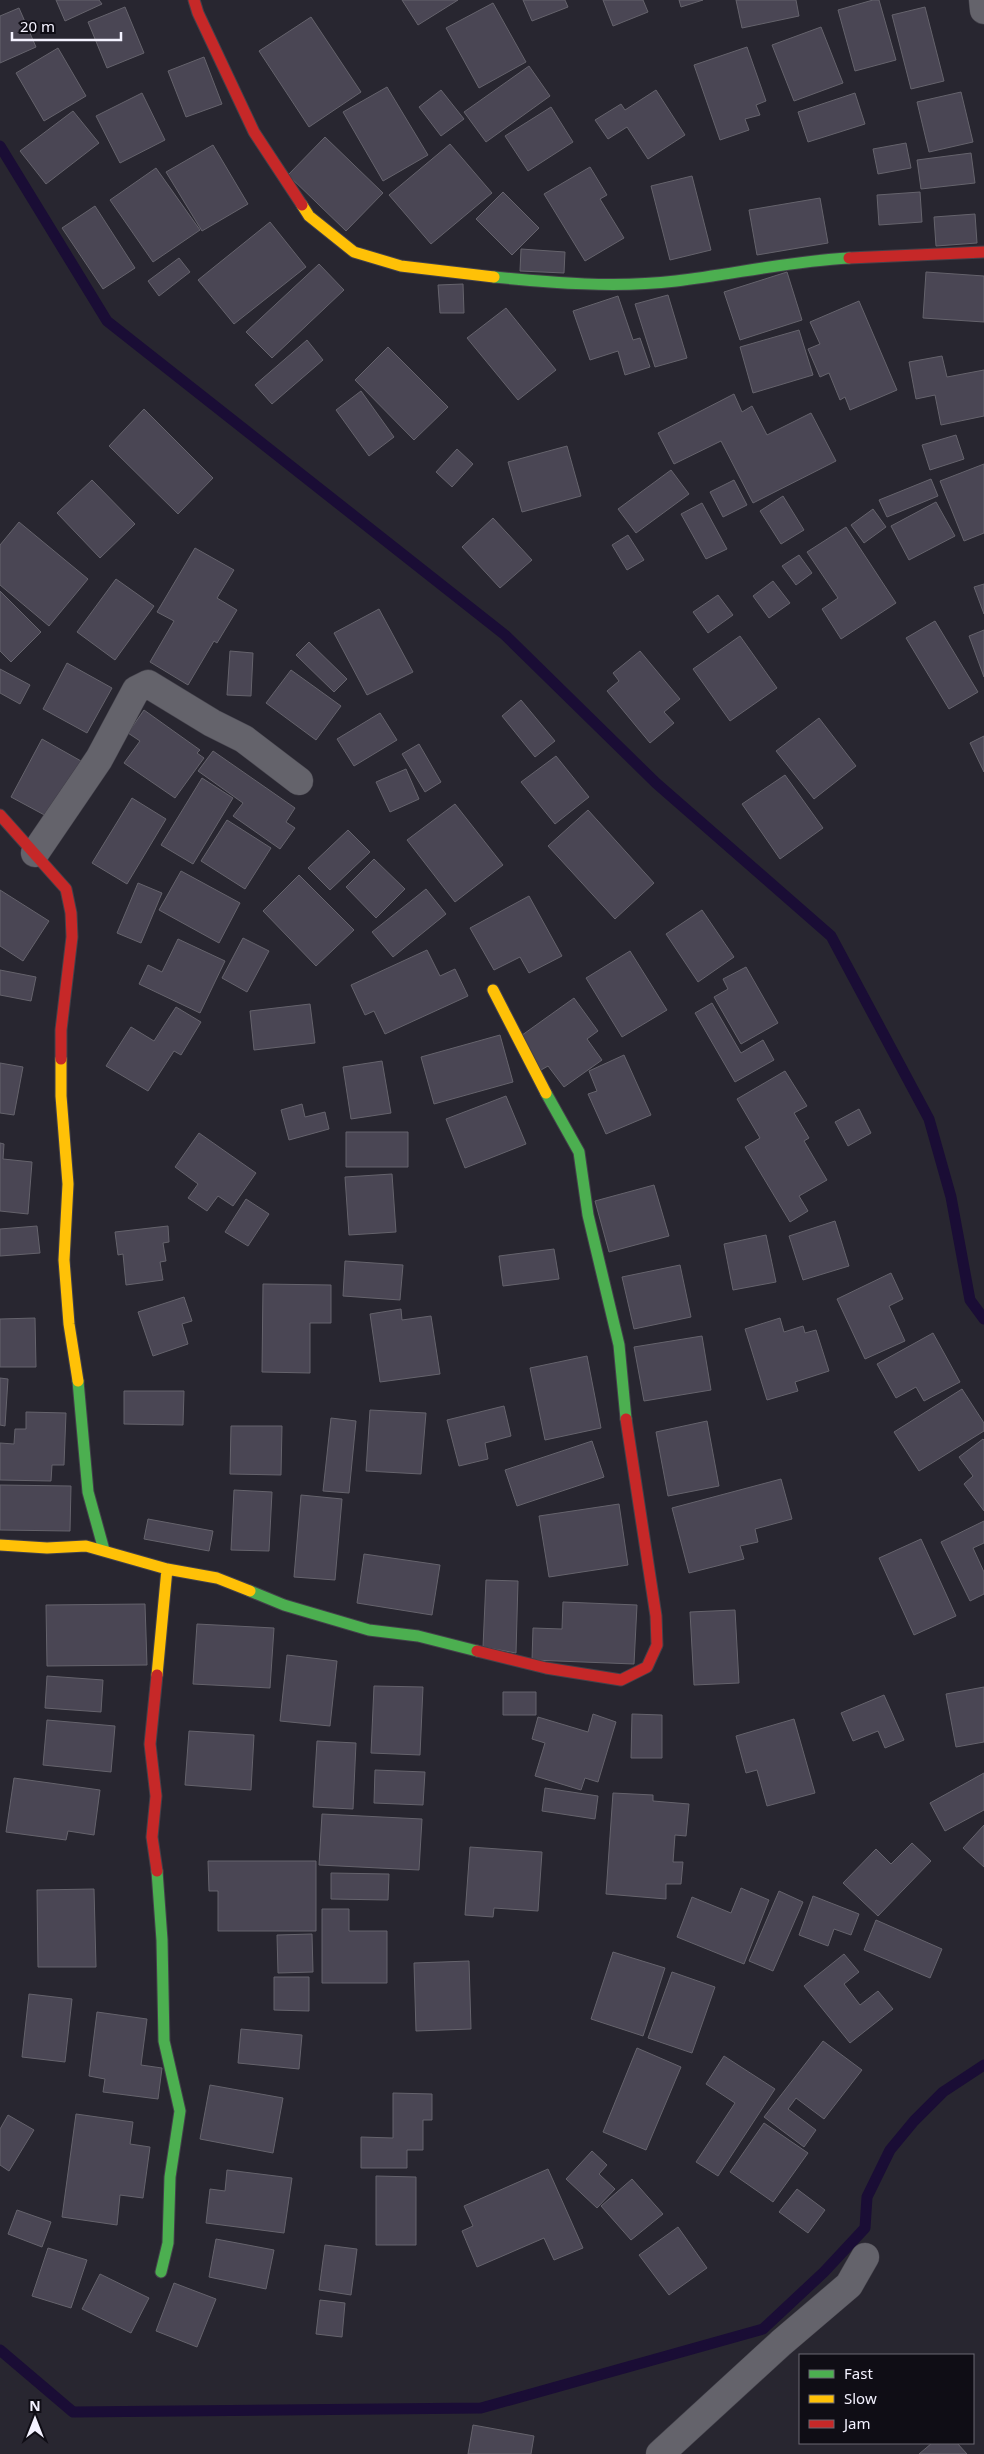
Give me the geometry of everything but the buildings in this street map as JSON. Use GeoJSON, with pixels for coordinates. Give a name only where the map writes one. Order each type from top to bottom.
{"type":"FeatureCollection","features":[{"type":"Feature","properties":{"kind":"street"},"geometry":{"type":"LineString","coordinates":[[194,0],[198,13],[254,132],[309,216],[354,252],[401,266],[449,272],[518,279],[621,284],[675,281],[811,260],[984,252]]}},
{"type":"Feature","properties":{"kind":"street"},"geometry":{"type":"LineString","coordinates":[[983,0],[984,10]]}},
{"type":"Feature","properties":{"kind":"street"},"geometry":{"type":"LineString","coordinates":[[35,853],[99,759],[136,690],[148,684],[212,723],[244,739],[299,781]]}},
{"type":"Feature","properties":{"kind":"street"},"geometry":{"type":"LineString","coordinates":[[0,815],[66,889],[72,913],[72,937],[61,1030],[61,1096],[68,1184],[64,1260],[69,1324],[80,1396],[88,1492],[104,1550]]}},
{"type":"Feature","properties":{"kind":"street"},"geometry":{"type":"LineString","coordinates":[[0,1545],[47,1548],[86,1546],[104,1550],[167,1569],[217,1578],[284,1605],[369,1630],[418,1636],[546,1668],[621,1680],[647,1668],[657,1645],[656,1616],[628,1434],[619,1345],[588,1215],[578,1152],[536,1076],[493,990]]}},
{"type":"Feature","properties":{"kind":"street"},"geometry":{"type":"LineString","coordinates":[[161,2272],[168,2243],[170,2177],[180,2111],[164,2041],[158,1868],[152,1837],[156,1796],[150,1744],[167,1569]]}},
{"type":"Feature","properties":{"kind":"street"},"geometry":{"type":"LineString","coordinates":[[660,2454],[781,2343],[849,2285],[865,2257]]}},
{"type":"Feature","properties":{"kind":"waterway"},"geometry":{"type":"LineString","coordinates":[[0,146],[107,321],[505,635],[656,783],[831,936],[929,1119],[951,1197],[970,1300],[984,1319]]}},
{"type":"Feature","properties":{"kind":"waterway"},"geometry":{"type":"LineString","coordinates":[[0,2350],[73,2412],[481,2408],[763,2329],[824,2272],[865,2228],[867,2197],[890,2150],[914,2121],[943,2092],[984,2065]]}},
{"type":"Feature","properties":{"kind":"traffic: fast"},"geometry":{"type":"LineString","coordinates":[[494,277],[585,284],[653,283],[849,258]]}},
{"type":"Feature","properties":{"kind":"traffic: fast"},"geometry":{"type":"LineString","coordinates":[[546,1093],[579,1152],[588,1215],[619,1345],[626,1419]]}},
{"type":"Feature","properties":{"kind":"traffic: fast"},"geometry":{"type":"LineString","coordinates":[[78,1381],[88,1492],[104,1550]]}},
{"type":"Feature","properties":{"kind":"traffic: fast"},"geometry":{"type":"LineString","coordinates":[[250,1591],[284,1605],[369,1630],[418,1636],[477,1651]]}},
{"type":"Feature","properties":{"kind":"traffic: fast"},"geometry":{"type":"LineString","coordinates":[[157,1871],[162,1940],[164,2041],[180,2111],[170,2177],[168,2243],[161,2272]]}},
{"type":"Feature","properties":{"kind":"traffic: slow"},"geometry":{"type":"LineString","coordinates":[[302,205],[309,216],[354,252],[401,266],[494,277]]}},
{"type":"Feature","properties":{"kind":"traffic: slow"},"geometry":{"type":"LineString","coordinates":[[493,990],[546,1093]]}},
{"type":"Feature","properties":{"kind":"traffic: slow"},"geometry":{"type":"LineString","coordinates":[[61,1059],[61,1096],[68,1184],[64,1260],[69,1324],[78,1381]]}},
{"type":"Feature","properties":{"kind":"traffic: slow"},"geometry":{"type":"LineString","coordinates":[[0,1545],[47,1548],[86,1546],[167,1569],[217,1578],[250,1591]]}},
{"type":"Feature","properties":{"kind":"traffic: slow"},"geometry":{"type":"LineString","coordinates":[[157,1675],[167,1569]]}},
{"type":"Feature","properties":{"kind":"traffic: jam"},"geometry":{"type":"LineString","coordinates":[[194,0],[198,13],[254,132],[302,205]]}},
{"type":"Feature","properties":{"kind":"traffic: jam"},"geometry":{"type":"LineString","coordinates":[[849,258],[984,252]]}},
{"type":"Feature","properties":{"kind":"traffic: jam"},"geometry":{"type":"LineString","coordinates":[[0,815],[66,889],[71,913],[72,937],[61,1030],[61,1059]]}},
{"type":"Feature","properties":{"kind":"traffic: jam"},"geometry":{"type":"LineString","coordinates":[[477,1651],[546,1668],[621,1680],[647,1667],[657,1645],[656,1616],[626,1419]]}},
{"type":"Feature","properties":{"kind":"traffic: jam"},"geometry":{"type":"LineString","coordinates":[[157,1675],[150,1744],[156,1796],[152,1837],[157,1871]]}}]}
